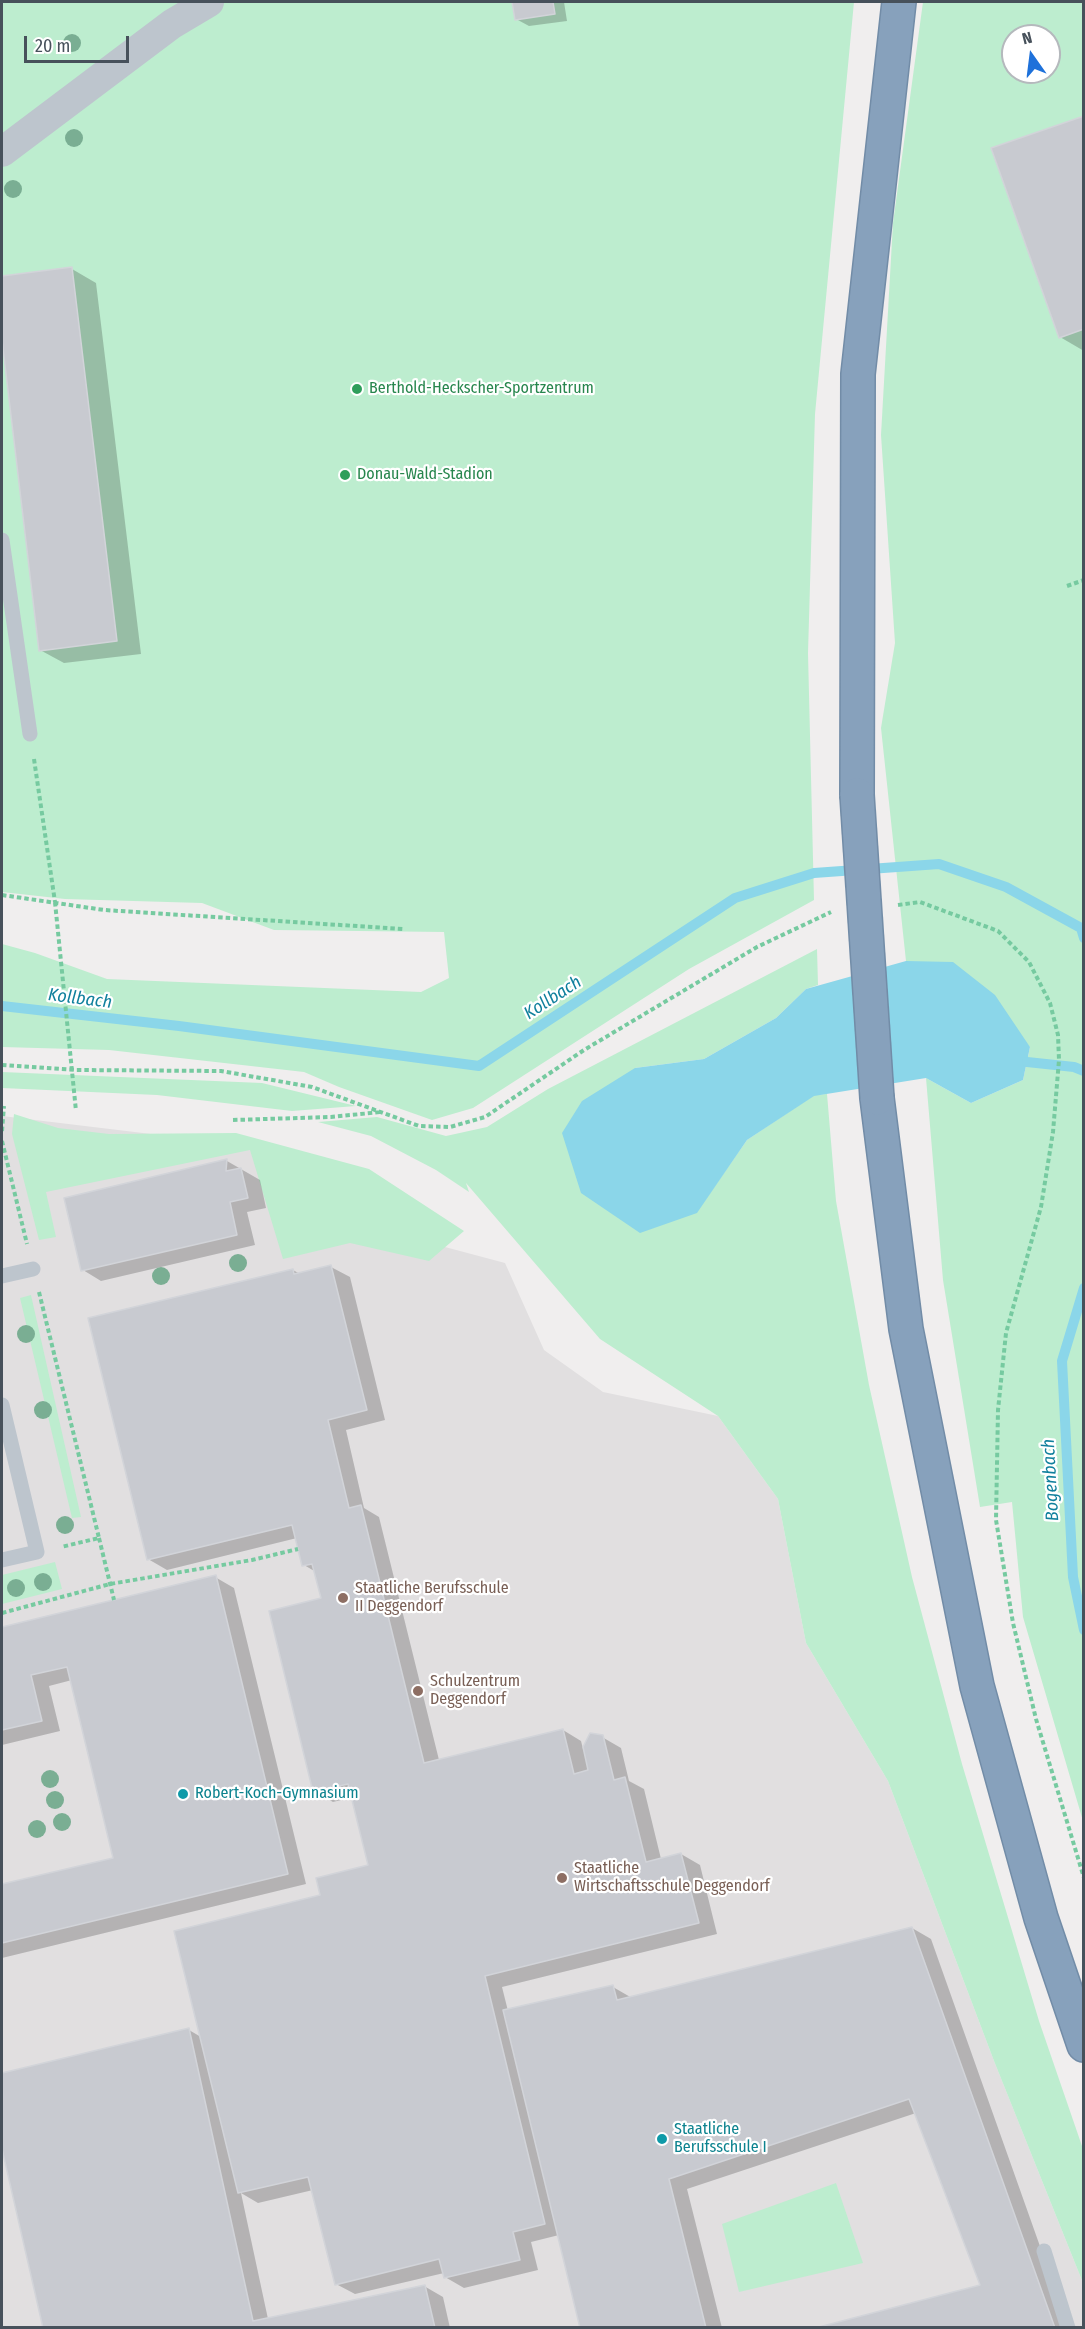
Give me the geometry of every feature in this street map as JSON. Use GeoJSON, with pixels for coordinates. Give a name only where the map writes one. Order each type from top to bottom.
{"type":"FeatureCollection","features":[{"type":"Feature","properties":{"kind":"highway"},"geometry":{"type":"LineString","coordinates":[[899,2],[858,374],[857,795],[877,1098],[906,1329],[977,1686],[1041,1918],[1083,2045]]}},
{"type":"Feature","properties":{"kind":"street"},"geometry":{"type":"LineString","coordinates":[[2,152],[172,24],[209,2]]}},
{"type":"Feature","properties":{"kind":"lane"},"geometry":{"type":"LineString","coordinates":[[2,540],[30,735]]}},
{"type":"Feature","properties":{"kind":"lane"},"geometry":{"type":"LineString","coordinates":[[2,1276],[33,1269]]}},
{"type":"Feature","properties":{"kind":"lane"},"geometry":{"type":"LineString","coordinates":[[2,1405],[37,1552],[2,1560]]}},
{"type":"Feature","properties":{"kind":"lane"},"geometry":{"type":"LineString","coordinates":[[1044,2251],[1068,2328]]}},
{"type":"Feature","properties":{"kind":"path"},"geometry":{"type":"LineString","coordinates":[[1067,586],[1083,580]]}},
{"type":"Feature","properties":{"kind":"path"},"geometry":{"type":"LineString","coordinates":[[30,735],[55,903],[76,1111]]}},
{"type":"Feature","properties":{"kind":"path"},"geometry":{"type":"LineString","coordinates":[[2,895],[104,909],[403,929]]}},
{"type":"Feature","properties":{"kind":"path"},"geometry":{"type":"LineString","coordinates":[[887,906],[920,902],[998,931],[1029,962],[1050,1003],[1058,1035],[1059,1060],[1053,1132],[1041,1207],[1006,1333],[998,1410],[996,1520],[1013,1623],[1036,1719],[1083,1878]]}},
{"type":"Feature","properties":{"kind":"path"},"geometry":{"type":"LineString","coordinates":[[2,1065],[76,1070],[221,1071],[312,1087],[419,1126],[450,1127],[484,1117],[584,1050],[757,947],[833,912]]}},
{"type":"Feature","properties":{"kind":"path"},"geometry":{"type":"LineString","coordinates":[[2,1131],[4,1106]]}},
{"type":"Feature","properties":{"kind":"path"},"geometry":{"type":"LineString","coordinates":[[233,1120],[331,1117],[384,1112]]}},
{"type":"Feature","properties":{"kind":"path"},"geometry":{"type":"LineString","coordinates":[[2,1141],[114,1600]]}},
{"type":"Feature","properties":{"kind":"path"},"geometry":{"type":"LineString","coordinates":[[37,1552],[99,1538]]}},
{"type":"Feature","properties":{"kind":"path"},"geometry":{"type":"LineString","coordinates":[[2,1613],[110,1584],[252,1560],[298,1549]]}},
{"type":"Feature","properties":{"kind":"shaded area","name":"Schulzentrum Deggendorf"},"geometry":{"type":"Polygon","coordinates":[[[2,1116],[259,1147],[370,1227],[505,1263],[544,1350],[603,1392],[718,1416],[778,1499],[806,1643],[888,1781],[994,2061],[1083,2283],[1083,2327],[2,2327],[2,1116]]]}},
{"type":"Feature","properties":{"kind":"green space","name":"Berthold-Heckscher-Sportzentrum"},"geometry":{"type":"Polygon","coordinates":[[[2,2],[854,2],[815,414],[808,653],[814,900],[689,969],[473,1108],[432,1120],[304,1072],[109,1050],[2,1047],[2,944],[35,953],[107,979],[421,992],[449,978],[444,932],[274,930],[202,903],[65,899],[2,892],[2,2]]]}},
{"type":"Feature","properties":{"kind":"green space"},"geometry":{"type":"Polygon","coordinates":[[[923,2],[1084,2],[1083,1821],[1023,1617],[1012,1502],[980,1507],[943,1280],[926,1078],[971,1103],[1023,1080],[1030,1047],[906,961],[881,728],[895,643],[881,435],[893,223],[923,2]]]}},
{"type":"Feature","properties":{"kind":"green space"},"geometry":{"type":"Polygon","coordinates":[[[817,949],[818,985],[806,989],[776,1018],[704,1059],[635,1068],[696,1213],[747,1140],[814,1095],[827,1094],[836,1201],[869,1385],[912,1577],[962,1764],[1039,2021],[1083,2149],[1083,2283],[994,2061],[888,1781],[806,1643],[778,1499],[718,1416],[600,1339],[466,1183],[469,1192],[436,1170],[371,1136],[318,1122],[377,1117],[446,1136],[487,1127],[548,1089],[817,949]]]}},
{"type":"Feature","properties":{"kind":"green space"},"geometry":{"type":"Polygon","coordinates":[[[2,1072],[262,1083],[356,1106],[292,1111],[157,1095],[2,1088],[2,1072]]]}},
{"type":"Feature","properties":{"kind":"green space"},"geometry":{"type":"Polygon","coordinates":[[[14,1114],[58,1128],[109,1134],[236,1133],[369,1169],[464,1231],[429,1261],[350,1243],[283,1259],[250,1150],[46,1192],[56,1237],[39,1240],[12,1134],[14,1114]]]}},
{"type":"Feature","properties":{"kind":"green space"},"geometry":{"type":"Polygon","coordinates":[[[31,1295],[81,1517],[72,1518],[20,1298],[31,1295]]]}},
{"type":"Feature","properties":{"kind":"green space"},"geometry":{"type":"Polygon","coordinates":[[[55,1562],[62,1589],[2,1604],[2,1575],[55,1562]]]}},
{"type":"Feature","properties":{"kind":"green space"},"geometry":{"type":"Polygon","coordinates":[[[836,2183],[863,2263],[739,2292],[722,2224],[836,2183]]]}},
{"type":"Feature","properties":{"kind":"water"},"geometry":{"type":"Polygon","coordinates":[[[906,961],[953,962],[995,995],[1030,1047],[1023,1080],[971,1103],[926,1078],[814,1096],[747,1140],[697,1213],[640,1233],[581,1193],[562,1133],[582,1101],[635,1068],[704,1059],[776,1018],[806,989],[906,961]]]}},
{"type":"Feature","properties":{"kind":"building"},"geometry":{"type":"Polygon","coordinates":[[[512,2],[553,2],[555,14],[515,20],[512,2]]]}},
{"type":"Feature","properties":{"kind":"building"},"geometry":{"type":"Polygon","coordinates":[[[1084,116],[1084,329],[1059,338],[991,148],[1084,116]]]}},
{"type":"Feature","properties":{"kind":"building"},"geometry":{"type":"Polygon","coordinates":[[[72,267],[117,641],[39,651],[2,340],[2,276],[72,267]]]}},
{"type":"Feature","properties":{"kind":"building"},"geometry":{"type":"Polygon","coordinates":[[[227,1159],[226,1171],[241,1168],[248,1198],[230,1202],[237,1235],[81,1271],[64,1198],[227,1159]]]}},
{"type":"Feature","properties":{"kind":"building"},"geometry":{"type":"Polygon","coordinates":[[[331,1265],[367,1410],[328,1420],[349,1508],[361,1505],[424,1763],[563,1729],[574,1774],[588,1770],[583,1747],[590,1733],[603,1735],[614,1780],[625,1777],[646,1862],[681,1853],[699,1923],[485,1976],[545,2224],[513,2232],[520,2260],[444,2278],[439,2259],[335,2285],[308,2177],[238,2193],[174,1931],[320,1895],[316,1878],[368,1865],[348,1784],[313,1792],[269,1611],[321,1598],[312,1564],[302,1566],[292,1525],[147,1560],[88,1318],[293,1269],[294,1274],[331,1265]]]}},
{"type":"Feature","properties":{"kind":"building","name":"Robert-Koch-Gymnasium"},"geometry":{"type":"Polygon","coordinates":[[[216,1575],[288,1874],[2,1943],[2,1884],[113,1858],[67,1667],[31,1675],[42,1721],[2,1730],[2,1627],[216,1575]]]}},
{"type":"Feature","properties":{"kind":"building","name":"Staatliche Berufsschule I"},"geometry":{"type":"Polygon","coordinates":[[[912,1927],[1055,2328],[815,2328],[980,2285],[909,2099],[669,2179],[706,2328],[580,2328],[503,2010],[613,1985],[617,2000],[912,1927]]]}},
{"type":"Feature","properties":{"kind":"building"},"geometry":{"type":"Polygon","coordinates":[[[189,2028],[253,2321],[425,2285],[435,2328],[43,2328],[2,2149],[2,2073],[189,2028]]]}},
{"type":"Feature","properties":{"kind":"waterway","name":"Kollbach"},"geometry":{"type":"LineString","coordinates":[[2,1006],[179,1026],[479,1066],[735,898],[814,873],[939,864],[1006,887],[1081,928],[1084,938]]}},
{"type":"Feature","properties":{"kind":"waterway"},"geometry":{"type":"LineString","coordinates":[[1027,1062],[1074,1067],[1084,1071]]}},
{"type":"Feature","properties":{"kind":"waterway","name":"Bogenbach"},"geometry":{"type":"LineString","coordinates":[[1084,1288],[1062,1361],[1073,1577],[1084,1630]]}},
{"type":"Feature","properties":{"kind":"place","name":"Berthold-Heckscher-Sportzentrum"},"geometry":{"type":"Point","coordinates":[357,389]}},
{"type":"Feature","properties":{"kind":"place","name":"Donau-Wald-Stadion"},"geometry":{"type":"Point","coordinates":[345,475]}},
{"type":"Feature","properties":{"kind":"place","name":"Staatliche Berufsschule II Deggendorf"},"geometry":{"type":"Point","coordinates":[343,1598]}},
{"type":"Feature","properties":{"kind":"place","name":"Schulzentrum Deggendorf"},"geometry":{"type":"Point","coordinates":[418,1691]}},
{"type":"Feature","properties":{"kind":"place","name":"Robert-Koch-Gymnasium"},"geometry":{"type":"Point","coordinates":[183,1794]}},
{"type":"Feature","properties":{"kind":"place","name":"Staatliche Wirtschaftsschule Deggendorf"},"geometry":{"type":"Point","coordinates":[562,1878]}},
{"type":"Feature","properties":{"kind":"place","name":"Staatliche Berufsschule I"},"geometry":{"type":"Point","coordinates":[662,2139]}}]}
